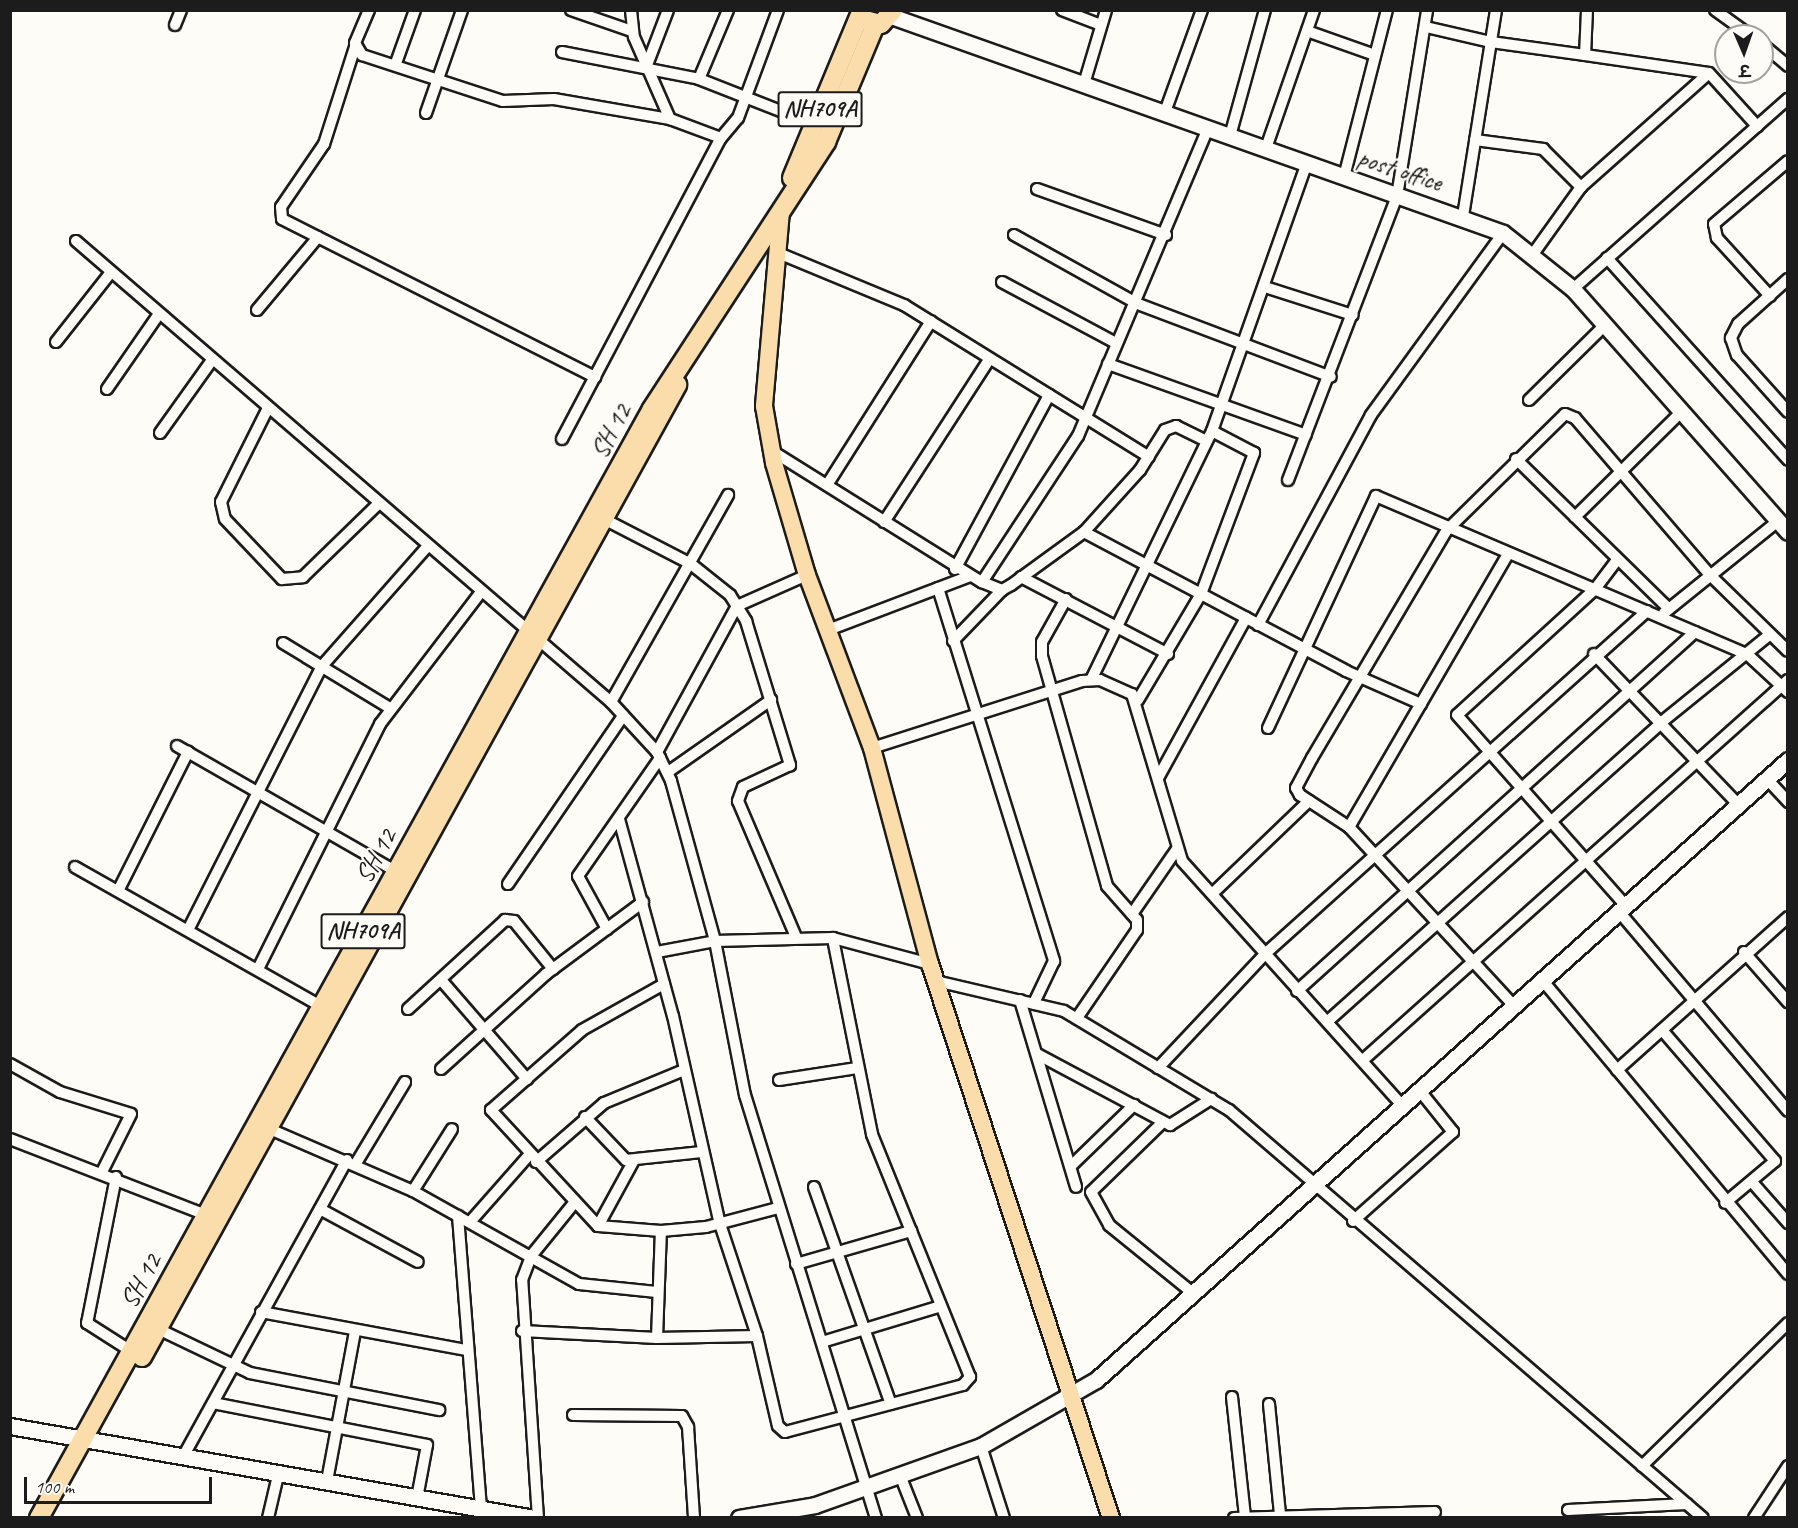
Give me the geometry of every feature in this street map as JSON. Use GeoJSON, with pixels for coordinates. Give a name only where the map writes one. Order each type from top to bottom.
{"type":"FeatureCollection","features":[{"type":"Feature","properties":{"kind":"highway"},"geometry":{"type":"LineString","coordinates":[[865,17],[892,13]]}},
{"type":"Feature","properties":{"kind":"highway","name":"SH 12"},"geometry":{"type":"LineString","coordinates":[[781,204],[814,124],[865,17]]}},
{"type":"Feature","properties":{"kind":"highway","name":"SH 12"},"geometry":{"type":"LineString","coordinates":[[39,1518],[89,1440],[693,348],[781,204],[825,142],[865,17]]}},
{"type":"Feature","properties":{"kind":"highway","name":"SH 12"},"geometry":{"type":"LineString","coordinates":[[53,1518],[131,1351],[152,1326],[206,1215],[263,1126],[322,1007],[397,872],[534,638]]}},
{"type":"Feature","properties":{"kind":"main road"},"geometry":{"type":"LineString","coordinates":[[781,204],[764,406],[772,451],[807,575],[872,747],[930,964],[1111,1518]]}},
{"type":"Feature","properties":{"kind":"street"},"geometry":{"type":"LineString","coordinates":[[175,25],[181,10]]}},
{"type":"Feature","properties":{"kind":"street"},"geometry":{"type":"LineString","coordinates":[[369,10],[324,144],[280,210],[282,219],[595,377]]}},
{"type":"Feature","properties":{"kind":"street"},"geometry":{"type":"LineString","coordinates":[[396,63],[415,10]]}},
{"type":"Feature","properties":{"kind":"street"},"geometry":{"type":"LineString","coordinates":[[426,113],[435,79],[462,10]]}},
{"type":"Feature","properties":{"kind":"street"},"geometry":{"type":"LineString","coordinates":[[571,10],[632,31]]}},
{"type":"Feature","properties":{"kind":"street"},"geometry":{"type":"LineString","coordinates":[[631,10],[632,31],[670,119]]}},
{"type":"Feature","properties":{"kind":"street"},"geometry":{"type":"LineString","coordinates":[[647,64],[668,10]]}},
{"type":"Feature","properties":{"kind":"street"},"geometry":{"type":"LineString","coordinates":[[699,79],[728,10]]}},
{"type":"Feature","properties":{"kind":"street"},"geometry":{"type":"LineString","coordinates":[[562,439],[722,138],[747,97],[778,10]]}},
{"type":"Feature","properties":{"kind":"street"},"geometry":{"type":"LineString","coordinates":[[1062,10],[1101,25]]}},
{"type":"Feature","properties":{"kind":"street"},"geometry":{"type":"LineString","coordinates":[[1084,84],[1106,10]]}},
{"type":"Feature","properties":{"kind":"street"},"geometry":{"type":"LineString","coordinates":[[1165,112],[1202,10]]}},
{"type":"Feature","properties":{"kind":"street"},"geometry":{"type":"LineString","coordinates":[[1230,136],[1265,10]]}},
{"type":"Feature","properties":{"kind":"street"},"geometry":{"type":"LineString","coordinates":[[1266,148],[1314,10]]}},
{"type":"Feature","properties":{"kind":"street"},"geometry":{"type":"LineString","coordinates":[[1344,177],[1388,10]]}},
{"type":"Feature","properties":{"kind":"street"},"geometry":{"type":"LineString","coordinates":[[1288,480],[1330,377],[1397,196],[1427,10]]}},
{"type":"Feature","properties":{"kind":"street"},"geometry":{"type":"LineString","coordinates":[[1463,216],[1496,10]]}},
{"type":"Feature","properties":{"kind":"street"},"geometry":{"type":"LineString","coordinates":[[1585,54],[1587,10]]}},
{"type":"Feature","properties":{"kind":"street"},"geometry":{"type":"LineString","coordinates":[[1715,10],[1734,24]]}},
{"type":"Feature","properties":{"kind":"street","name":"post office"},"geometry":{"type":"LineString","coordinates":[[892,13],[1397,196],[1463,216],[1503,233],[1533,254],[1573,289],[1783,526]]}},
{"type":"Feature","properties":{"kind":"street"},"geometry":{"type":"LineString","coordinates":[[1426,27],[1491,42],[1709,73],[1757,126]]}},
{"type":"Feature","properties":{"kind":"street"},"geometry":{"type":"LineString","coordinates":[[1307,31],[1375,55]]}},
{"type":"Feature","properties":{"kind":"street"},"geometry":{"type":"LineString","coordinates":[[355,47],[362,55],[396,63],[435,79],[503,101],[554,99],[670,119],[722,138]]}},
{"type":"Feature","properties":{"kind":"street"},"geometry":{"type":"LineString","coordinates":[[562,52],[647,64],[699,79],[814,124]]}},
{"type":"Feature","properties":{"kind":"street"},"geometry":{"type":"LineString","coordinates":[[1774,54],[1788,66]]}},
{"type":"Feature","properties":{"kind":"street"},"geometry":{"type":"LineString","coordinates":[[1533,254],[1581,187],[1709,73]]}},
{"type":"Feature","properties":{"kind":"street"},"geometry":{"type":"LineString","coordinates":[[1573,289],[1788,99]]}},
{"type":"Feature","properties":{"kind":"street"},"geometry":{"type":"LineString","coordinates":[[982,582],[1087,418],[1116,343],[1138,304],[1208,128]]}},
{"type":"Feature","properties":{"kind":"street"},"geometry":{"type":"LineString","coordinates":[[1475,140],[1536,146],[1581,187]]}},
{"type":"Feature","properties":{"kind":"street"},"geometry":{"type":"LineString","coordinates":[[1091,680],[1148,565],[1222,405],[1307,164]]}},
{"type":"Feature","properties":{"kind":"street"},"geometry":{"type":"LineString","coordinates":[[1770,296],[1717,238],[1714,224],[1787,164]]}},
{"type":"Feature","properties":{"kind":"street"},"geometry":{"type":"LineString","coordinates":[[1037,189],[1166,235]]}},
{"type":"Feature","properties":{"kind":"street"},"geometry":{"type":"LineString","coordinates":[[1258,625],[1371,415],[1503,233]]}},
{"type":"Feature","properties":{"kind":"street"},"geometry":{"type":"LineString","coordinates":[[1014,235],[1138,304],[1244,348],[1330,377]]}},
{"type":"Feature","properties":{"kind":"street"},"geometry":{"type":"LineString","coordinates":[[257,310],[318,237]]}},
{"type":"Feature","properties":{"kind":"street"},"geometry":{"type":"LineString","coordinates":[[76,241],[480,593],[611,702],[658,755],[668,772],[715,941],[745,1095],[778,1208],[846,1415],[876,1518]]}},
{"type":"Feature","properties":{"kind":"street"},"geometry":{"type":"LineString","coordinates":[[776,252],[865,285],[931,321],[989,360],[1149,457]]}},
{"type":"Feature","properties":{"kind":"street"},"geometry":{"type":"LineString","coordinates":[[1607,258],[1788,460]]}},
{"type":"Feature","properties":{"kind":"street"},"geometry":{"type":"LineString","coordinates":[[56,342],[111,272]]}},
{"type":"Feature","properties":{"kind":"street"},"geometry":{"type":"LineString","coordinates":[[1788,279],[1731,338],[1737,355],[1788,412]]}},
{"type":"Feature","properties":{"kind":"street"},"geometry":{"type":"LineString","coordinates":[[1002,282],[1116,343]]}},
{"type":"Feature","properties":{"kind":"street"},"geometry":{"type":"LineString","coordinates":[[1265,287],[1353,315]]}},
{"type":"Feature","properties":{"kind":"street"},"geometry":{"type":"LineString","coordinates":[[107,389],[159,314]]}},
{"type":"Feature","properties":{"kind":"street"},"geometry":{"type":"LineString","coordinates":[[826,485],[931,321]]}},
{"type":"Feature","properties":{"kind":"street"},"geometry":{"type":"LineString","coordinates":[[1529,400],[1606,324]]}},
{"type":"Feature","properties":{"kind":"street"},"geometry":{"type":"LineString","coordinates":[[160,433],[212,360]]}},
{"type":"Feature","properties":{"kind":"street"},"geometry":{"type":"LineString","coordinates":[[884,522],[989,360]]}},
{"type":"Feature","properties":{"kind":"street"},"geometry":{"type":"LineString","coordinates":[[1108,364],[1306,435]]}},
{"type":"Feature","properties":{"kind":"street"},"geometry":{"type":"LineString","coordinates":[[955,569],[1049,395]]}},
{"type":"Feature","properties":{"kind":"street"},"geometry":{"type":"LineString","coordinates":[[268,408],[221,502],[225,519],[282,579],[303,577],[378,504]]}},
{"type":"Feature","properties":{"kind":"street"},"geometry":{"type":"LineString","coordinates":[[1575,517],[1681,412]]}},
{"type":"Feature","properties":{"kind":"street"},"geometry":{"type":"LineString","coordinates":[[1513,1005],[1443,923],[1349,827],[1309,801],[1296,788],[1447,530],[1516,459],[1568,414],[1709,574],[1768,636],[1788,651]]}},
{"type":"Feature","properties":{"kind":"street"},"geometry":{"type":"LineString","coordinates":[[953,641],[1002,590],[1084,532],[1149,457],[1171,427],[1209,436],[1254,453],[1201,594],[1168,654],[1138,700]]}},
{"type":"Feature","properties":{"kind":"street"},"geometry":{"type":"LineString","coordinates":[[772,451],[955,569],[1002,590]]}},
{"type":"Feature","properties":{"kind":"street"},"geometry":{"type":"LineString","coordinates":[[1363,1060],[1785,686],[1747,654],[1695,632],[1664,613],[1617,560],[1516,459]]}},
{"type":"Feature","properties":{"kind":"street"},"geometry":{"type":"LineString","coordinates":[[611,702],[692,564],[728,495]]}},
{"type":"Feature","properties":{"kind":"street"},"geometry":{"type":"LineString","coordinates":[[1268,728],[1307,651],[1377,496],[1447,530],[1594,590],[1647,611],[1664,613],[1709,574],[1783,526]]}},
{"type":"Feature","properties":{"kind":"street"},"geometry":{"type":"LineString","coordinates":[[601,517],[692,564],[737,606],[771,700],[790,765],[743,787],[738,795],[796,937]]}},
{"type":"Feature","properties":{"kind":"street"},"geometry":{"type":"LineString","coordinates":[[1084,532],[1307,651],[1361,678],[1422,704]]}},
{"type":"Feature","properties":{"kind":"street"},"geometry":{"type":"LineString","coordinates":[[188,930],[322,666],[427,547]]}},
{"type":"Feature","properties":{"kind":"street"},"geometry":{"type":"LineString","coordinates":[[1349,827],[1508,554]]}},
{"type":"Feature","properties":{"kind":"street"},"geometry":{"type":"LineString","coordinates":[[1617,560],[1594,590],[1457,715],[1486,754],[1521,788],[1586,860],[1692,1001],[1788,1111]]}},
{"type":"Feature","properties":{"kind":"street"},"geometry":{"type":"LineString","coordinates":[[607,929],[578,876],[619,819],[658,755],[737,606],[807,575]]}},
{"type":"Feature","properties":{"kind":"street"},"geometry":{"type":"LineString","coordinates":[[828,630],[970,576]]}},
{"type":"Feature","properties":{"kind":"street"},"geometry":{"type":"LineString","coordinates":[[1021,577],[1168,654]]}},
{"type":"Feature","properties":{"kind":"street"},"geometry":{"type":"LineString","coordinates":[[938,588],[953,641],[979,711],[1054,961],[1034,1003]]}},
{"type":"Feature","properties":{"kind":"street"},"geometry":{"type":"LineString","coordinates":[[258,969],[327,828],[390,708],[480,593]]}},
{"type":"Feature","properties":{"kind":"street"},"geometry":{"type":"LineString","coordinates":[[1066,599],[1042,642],[1051,691],[1107,886],[1132,914],[1136,937],[1077,1018]]}},
{"type":"Feature","properties":{"kind":"street"},"geometry":{"type":"LineString","coordinates":[[1158,1068],[1266,953],[1594,654],[1647,611]]}},
{"type":"Feature","properties":{"kind":"street"},"geometry":{"type":"LineString","coordinates":[[1158,778],[1246,618]]}},
{"type":"Feature","properties":{"kind":"street"},"geometry":{"type":"LineString","coordinates":[[1297,991],[1629,688],[1695,632]]}},
{"type":"Feature","properties":{"kind":"street"},"geometry":{"type":"LineString","coordinates":[[1328,1021],[1443,923],[1663,721],[1768,636]]}},
{"type":"Feature","properties":{"kind":"street"},"geometry":{"type":"LineString","coordinates":[[283,643],[390,708]]}},
{"type":"Feature","properties":{"kind":"street"},"geometry":{"type":"LineString","coordinates":[[1594,654],[1663,721],[1738,804]]}},
{"type":"Feature","properties":{"kind":"street"},"geometry":{"type":"LineString","coordinates":[[872,747],[979,711],[1091,680],[1124,689],[1138,700],[1177,849],[1297,991],[1328,1021],[1402,1105]]}},
{"type":"Feature","properties":{"kind":"street"},"geometry":{"type":"LineString","coordinates":[[668,772],[771,700]]}},
{"type":"Feature","properties":{"kind":"street"},"geometry":{"type":"LineString","coordinates":[[508,884],[623,716]]}},
{"type":"Feature","properties":{"kind":"street"},"geometry":{"type":"LineString","coordinates":[[177,746],[327,828],[397,872]]}},
{"type":"Feature","properties":{"kind":"street"},"geometry":{"type":"LineString","coordinates":[[118,891],[188,752]]}},
{"type":"Feature","properties":{"kind":"street"},"geometry":{"type":"LineString","coordinates":[[739,1518],[815,1505],[981,1446],[1072,1395],[1116,1365],[1314,1183],[1420,1091],[1513,1005],[1624,910],[1788,760]]}},
{"type":"Feature","properties":{"kind":"street"},"geometry":{"type":"LineString","coordinates":[[1766,778],[1788,802]]}},
{"type":"Feature","properties":{"kind":"street"},"geometry":{"type":"LineString","coordinates":[[1213,893],[1309,801]]}},
{"type":"Feature","properties":{"kind":"street"},"geometry":{"type":"LineString","coordinates":[[619,819],[657,952],[720,1224],[757,1336],[781,1430],[891,1404],[969,1382],[872,1134],[833,938]]}},
{"type":"Feature","properties":{"kind":"street"},"geometry":{"type":"LineString","coordinates":[[1132,914],[1177,849]]}},
{"type":"Feature","properties":{"kind":"street"},"geometry":{"type":"LineString","coordinates":[[75,867],[322,1007]]}},
{"type":"Feature","properties":{"kind":"street"},"geometry":{"type":"LineString","coordinates":[[441,1069],[553,969],[643,902]]}},
{"type":"Feature","properties":{"kind":"street"},"geometry":{"type":"LineString","coordinates":[[1617,1070],[1744,952],[1788,918]]}},
{"type":"Feature","properties":{"kind":"street"},"geometry":{"type":"LineString","coordinates":[[408,1010],[510,919],[553,969]]}},
{"type":"Feature","properties":{"kind":"street"},"geometry":{"type":"LineString","coordinates":[[657,952],[715,941],[796,937],[833,938],[930,964]]}},
{"type":"Feature","properties":{"kind":"street"},"geometry":{"type":"LineString","coordinates":[[1744,952],[1788,1002]]}},
{"type":"Feature","properties":{"kind":"street"},"geometry":{"type":"LineString","coordinates":[[442,981],[481,1032],[527,1079]]}},
{"type":"Feature","properties":{"kind":"street"},"geometry":{"type":"LineString","coordinates":[[936,981],[1020,999],[1077,1018],[1211,1099],[1314,1183],[1353,1221],[1642,1466],[1689,1510],[1703,1518]]}},
{"type":"Feature","properties":{"kind":"street"},"geometry":{"type":"LineString","coordinates":[[1543,981],[1725,1203],[1788,1274]]}},
{"type":"Feature","properties":{"kind":"street"},"geometry":{"type":"LineString","coordinates":[[664,984],[582,1030],[491,1110],[532,1159],[598,1226],[661,1231],[720,1224],[778,1208]]}},
{"type":"Feature","properties":{"kind":"street"},"geometry":{"type":"LineString","coordinates":[[1020,999],[1076,1187]]}},
{"type":"Feature","properties":{"kind":"street"},"geometry":{"type":"LineString","coordinates":[[1662,1030],[1773,1157],[1775,1165],[1725,1203]]}},
{"type":"Feature","properties":{"kind":"street"},"geometry":{"type":"LineString","coordinates":[[1037,1054],[1163,1122],[1178,1125],[1211,1099]]}},
{"type":"Feature","properties":{"kind":"street"},"geometry":{"type":"LineString","coordinates":[[10,1064],[52,1088],[131,1114],[102,1172]]}},
{"type":"Feature","properties":{"kind":"street"},"geometry":{"type":"LineString","coordinates":[[780,1080],[858,1068]]}},
{"type":"Feature","properties":{"kind":"street"},"geometry":{"type":"LineString","coordinates":[[470,1222],[532,1159],[585,1117],[616,1096],[684,1070]]}},
{"type":"Feature","properties":{"kind":"street"},"geometry":{"type":"LineString","coordinates":[[184,1455],[233,1368],[261,1312],[320,1209],[405,1082]]}},
{"type":"Feature","properties":{"kind":"street"},"geometry":{"type":"LineString","coordinates":[[1353,1221],[1453,1132],[1420,1091]]}},
{"type":"Feature","properties":{"kind":"street"},"geometry":{"type":"LineString","coordinates":[[1071,1166],[1134,1105]]}},
{"type":"Feature","properties":{"kind":"street"},"geometry":{"type":"LineString","coordinates":[[585,1117],[633,1162]]}},
{"type":"Feature","properties":{"kind":"street"},"geometry":{"type":"LineString","coordinates":[[1163,1122],[1091,1192],[1109,1225],[1194,1294]]}},
{"type":"Feature","properties":{"kind":"street"},"geometry":{"type":"LineString","coordinates":[[263,1126],[351,1162],[413,1191],[579,1284],[657,1292]]}},
{"type":"Feature","properties":{"kind":"street"},"geometry":{"type":"LineString","coordinates":[[413,1191],[452,1129]]}},
{"type":"Feature","properties":{"kind":"street"},"geometry":{"type":"LineString","coordinates":[[10,1139],[116,1177],[206,1215]]}},
{"type":"Feature","properties":{"kind":"street"},"geometry":{"type":"LineString","coordinates":[[633,1162],[702,1152]]}},
{"type":"Feature","properties":{"kind":"street"},"geometry":{"type":"LineString","coordinates":[[598,1226],[633,1162]]}},
{"type":"Feature","properties":{"kind":"street"},"geometry":{"type":"LineString","coordinates":[[116,1177],[87,1323],[131,1351]]}},
{"type":"Feature","properties":{"kind":"street"},"geometry":{"type":"LineString","coordinates":[[1752,1182],[1788,1223]]}},
{"type":"Feature","properties":{"kind":"street"},"geometry":{"type":"LineString","coordinates":[[814,1187],[891,1404]]}},
{"type":"Feature","properties":{"kind":"street"},"geometry":{"type":"LineString","coordinates":[[10,1426],[279,1471],[327,1482],[536,1518],[522,1332],[522,1280],[531,1256],[574,1203]]}},
{"type":"Feature","properties":{"kind":"street"},"geometry":{"type":"LineString","coordinates":[[320,1209],[418,1262]]}},
{"type":"Feature","properties":{"kind":"street"},"geometry":{"type":"LineString","coordinates":[[458,1216],[466,1350],[482,1510]]}},
{"type":"Feature","properties":{"kind":"street"},"geometry":{"type":"LineString","coordinates":[[657,1338],[661,1231]]}},
{"type":"Feature","properties":{"kind":"street"},"geometry":{"type":"LineString","coordinates":[[796,1264],[910,1231]]}},
{"type":"Feature","properties":{"kind":"street"},"geometry":{"type":"LineString","coordinates":[[822,1342],[941,1306]]}},
{"type":"Feature","properties":{"kind":"street"},"geometry":{"type":"LineString","coordinates":[[261,1312],[355,1332],[466,1350]]}},
{"type":"Feature","properties":{"kind":"street"},"geometry":{"type":"LineString","coordinates":[[1642,1466],[1788,1323]]}},
{"type":"Feature","properties":{"kind":"street"},"geometry":{"type":"LineString","coordinates":[[152,1326],[233,1368],[439,1410]]}},
{"type":"Feature","properties":{"kind":"street"},"geometry":{"type":"LineString","coordinates":[[327,1482],[355,1332]]}},
{"type":"Feature","properties":{"kind":"street"},"geometry":{"type":"LineString","coordinates":[[522,1332],[657,1338],[757,1336]]}},
{"type":"Feature","properties":{"kind":"street"},"geometry":{"type":"LineString","coordinates":[[1232,1397],[1239,1517],[1435,1512]]}},
{"type":"Feature","properties":{"kind":"street"},"geometry":{"type":"LineString","coordinates":[[213,1403],[338,1424],[427,1445],[417,1498]]}},
{"type":"Feature","properties":{"kind":"street"},"geometry":{"type":"LineString","coordinates":[[1269,1404],[1280,1515]]}},
{"type":"Feature","properties":{"kind":"street"},"geometry":{"type":"LineString","coordinates":[[573,1415],[682,1416],[688,1427],[694,1518]]}},
{"type":"Feature","properties":{"kind":"street"},"geometry":{"type":"LineString","coordinates":[[981,1446],[1004,1518]]}},
{"type":"Feature","properties":{"kind":"street"},"geometry":{"type":"LineString","coordinates":[[1754,1518],[1788,1466]]}},
{"type":"Feature","properties":{"kind":"street"},"geometry":{"type":"LineString","coordinates":[[268,1518],[279,1471]]}},
{"type":"Feature","properties":{"kind":"street"},"geometry":{"type":"LineString","coordinates":[[900,1474],[917,1518]]}},
{"type":"Feature","properties":{"kind":"street"},"geometry":{"type":"LineString","coordinates":[[1568,1510],[1689,1510]]}}]}
